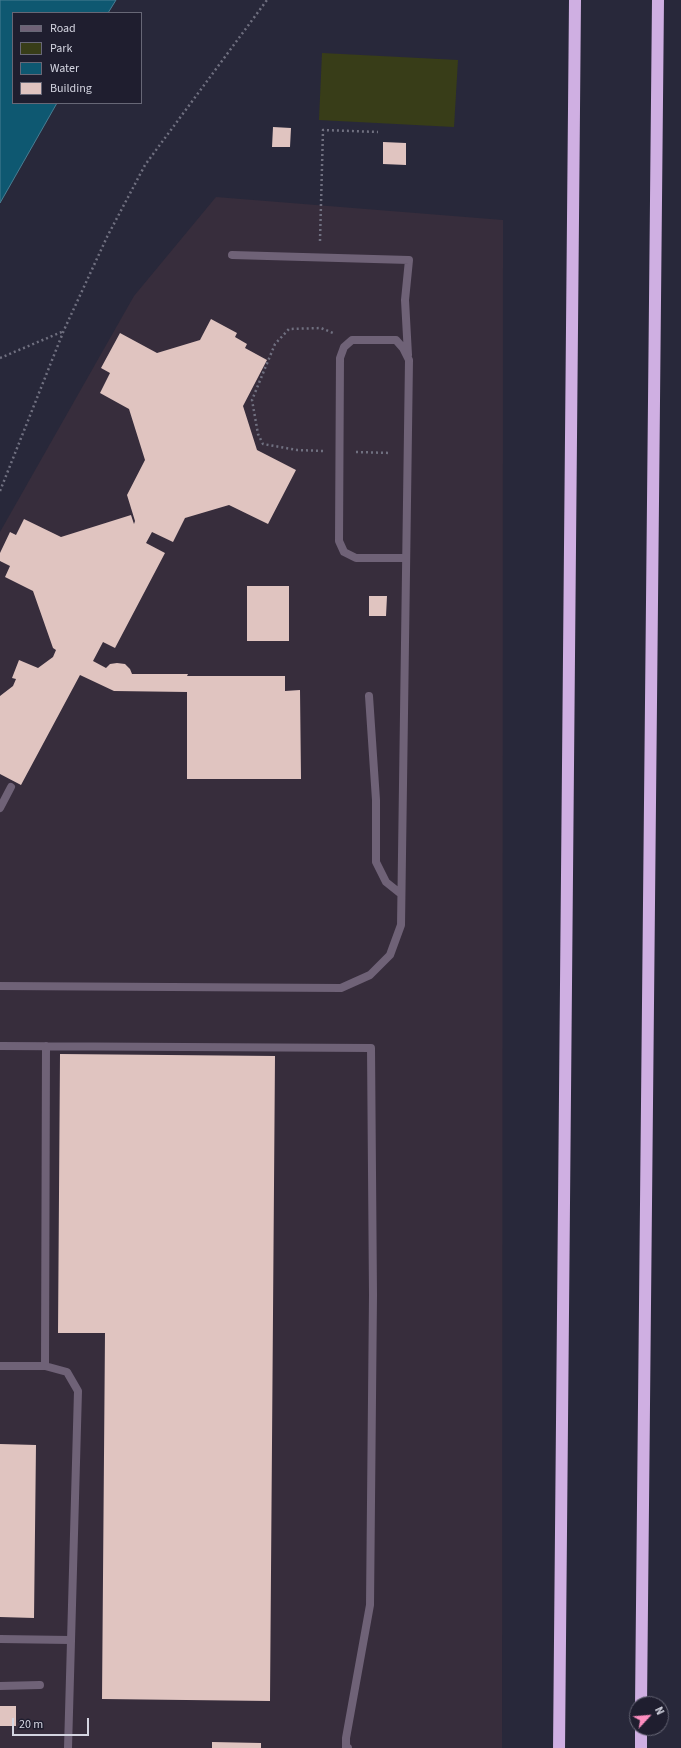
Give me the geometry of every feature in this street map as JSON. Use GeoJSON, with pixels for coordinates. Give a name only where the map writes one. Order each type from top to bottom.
{"type":"FeatureCollection","features":[{"type":"Feature","properties":{"kind":"highway"},"geometry":{"type":"LineString","coordinates":[[559,1748],[575,0]]}},
{"type":"Feature","properties":{"kind":"highway"},"geometry":{"type":"LineString","coordinates":[[641,1696],[658,0]]}},
{"type":"Feature","properties":{"kind":"highway"},"geometry":{"type":"LineString","coordinates":[[641,1736],[641,1748]]}},
{"type":"Feature","properties":{"kind":"street"},"geometry":{"type":"LineString","coordinates":[[0,986],[341,988],[370,975],[390,955],[401,925],[408,360],[405,300],[409,260],[232,255]]}},
{"type":"Feature","properties":{"kind":"street"},"geometry":{"type":"LineString","coordinates":[[406,558],[356,558],[344,552],[340,541],[340,358],[344,347],[352,340],[396,340],[404,348],[408,360]]}},
{"type":"Feature","properties":{"kind":"street"},"geometry":{"type":"LineString","coordinates":[[369,696],[376,800],[376,862],[386,882],[401,894]]}},
{"type":"Feature","properties":{"kind":"street"},"geometry":{"type":"LineString","coordinates":[[0,791],[11,787],[0,808]]}},
{"type":"Feature","properties":{"kind":"street"},"geometry":{"type":"LineString","coordinates":[[0,1046],[371,1048],[374,1295],[370,1605],[346,1738],[347,1748]]}},
{"type":"Feature","properties":{"kind":"street"},"geometry":{"type":"LineString","coordinates":[[45,1366],[46,1046]]}},
{"type":"Feature","properties":{"kind":"street"},"geometry":{"type":"LineString","coordinates":[[0,1366],[45,1366],[67,1372],[78,1391],[68,1748]]}},
{"type":"Feature","properties":{"kind":"street"},"geometry":{"type":"LineString","coordinates":[[0,1639],[70,1640]]}},
{"type":"Feature","properties":{"kind":"street"},"geometry":{"type":"LineString","coordinates":[[0,1686],[40,1686]]}},
{"type":"Feature","properties":{"kind":"path"},"geometry":{"type":"LineString","coordinates":[[0,491],[64,330],[107,237],[144,165],[267,0]]}},
{"type":"Feature","properties":{"kind":"path"},"geometry":{"type":"LineString","coordinates":[[320,258],[323,130],[378,132]]}},
{"type":"Feature","properties":{"kind":"path"},"geometry":{"type":"LineString","coordinates":[[263,444],[258,434],[252,400],[275,344],[289,329],[305,328],[321,328],[352,340]]}},
{"type":"Feature","properties":{"kind":"path"},"geometry":{"type":"LineString","coordinates":[[0,358],[64,330]]}},
{"type":"Feature","properties":{"kind":"shaded area"},"geometry":{"type":"Polygon","coordinates":[[[216,197],[503,220],[502,1748],[0,1748],[0,532],[134,296],[216,197]]]}},
{"type":"Feature","properties":{"kind":"green space"},"geometry":{"type":"Polygon","coordinates":[[[322,53],[458,60],[454,127],[319,120],[322,53]]]}},
{"type":"Feature","properties":{"kind":"water"},"geometry":{"type":"Polygon","coordinates":[[[0,0],[116,0],[109,12],[12,12],[12,104],[56,104],[0,203],[0,0]]]}},
{"type":"Feature","properties":{"kind":"building"},"geometry":{"type":"Polygon","coordinates":[[[273,127],[291,128],[290,147],[272,147],[273,127]]]}},
{"type":"Feature","properties":{"kind":"building"},"geometry":{"type":"Polygon","coordinates":[[[383,142],[406,143],[406,165],[383,164],[383,142]]]}},
{"type":"Feature","properties":{"kind":"building"},"geometry":{"type":"Polygon","coordinates":[[[211,319],[237,333],[235,337],[247,344],[245,348],[267,360],[243,406],[257,450],[296,470],[268,524],[229,505],[185,518],[173,542],[152,532],[146,543],[165,553],[115,648],[103,642],[93,661],[106,668],[110,664],[125,664],[130,669],[132,674],[188,674],[187,676],[285,676],[285,691],[300,690],[301,779],[187,779],[187,692],[114,691],[80,675],[21,785],[0,774],[0,696],[13,686],[16,679],[12,678],[19,660],[38,668],[53,657],[56,650],[53,648],[33,591],[5,577],[10,566],[0,561],[0,553],[10,532],[16,535],[24,519],[61,537],[131,515],[134,524],[135,521],[127,495],[145,460],[129,409],[100,393],[110,373],[101,368],[120,333],[157,353],[200,340],[211,319]]]}},
{"type":"Feature","properties":{"kind":"building"},"geometry":{"type":"Polygon","coordinates":[[[247,586],[289,586],[289,641],[247,641],[247,586]]]}},
{"type":"Feature","properties":{"kind":"building"},"geometry":{"type":"Polygon","coordinates":[[[369,596],[387,596],[386,616],[369,616],[369,596]]]}},
{"type":"Feature","properties":{"kind":"building"},"geometry":{"type":"Polygon","coordinates":[[[60,1054],[275,1056],[270,1701],[102,1699],[105,1333],[58,1333],[60,1054]]]}},
{"type":"Feature","properties":{"kind":"building"},"geometry":{"type":"Polygon","coordinates":[[[0,1444],[36,1445],[34,1618],[0,1617],[0,1444]]]}},
{"type":"Feature","properties":{"kind":"building"},"geometry":{"type":"Polygon","coordinates":[[[0,1706],[16,1706],[16,1726],[0,1726],[0,1706]]]}},
{"type":"Feature","properties":{"kind":"building"},"geometry":{"type":"Polygon","coordinates":[[[212,1742],[261,1743],[261,1748],[212,1748],[212,1742]]]}}]}
